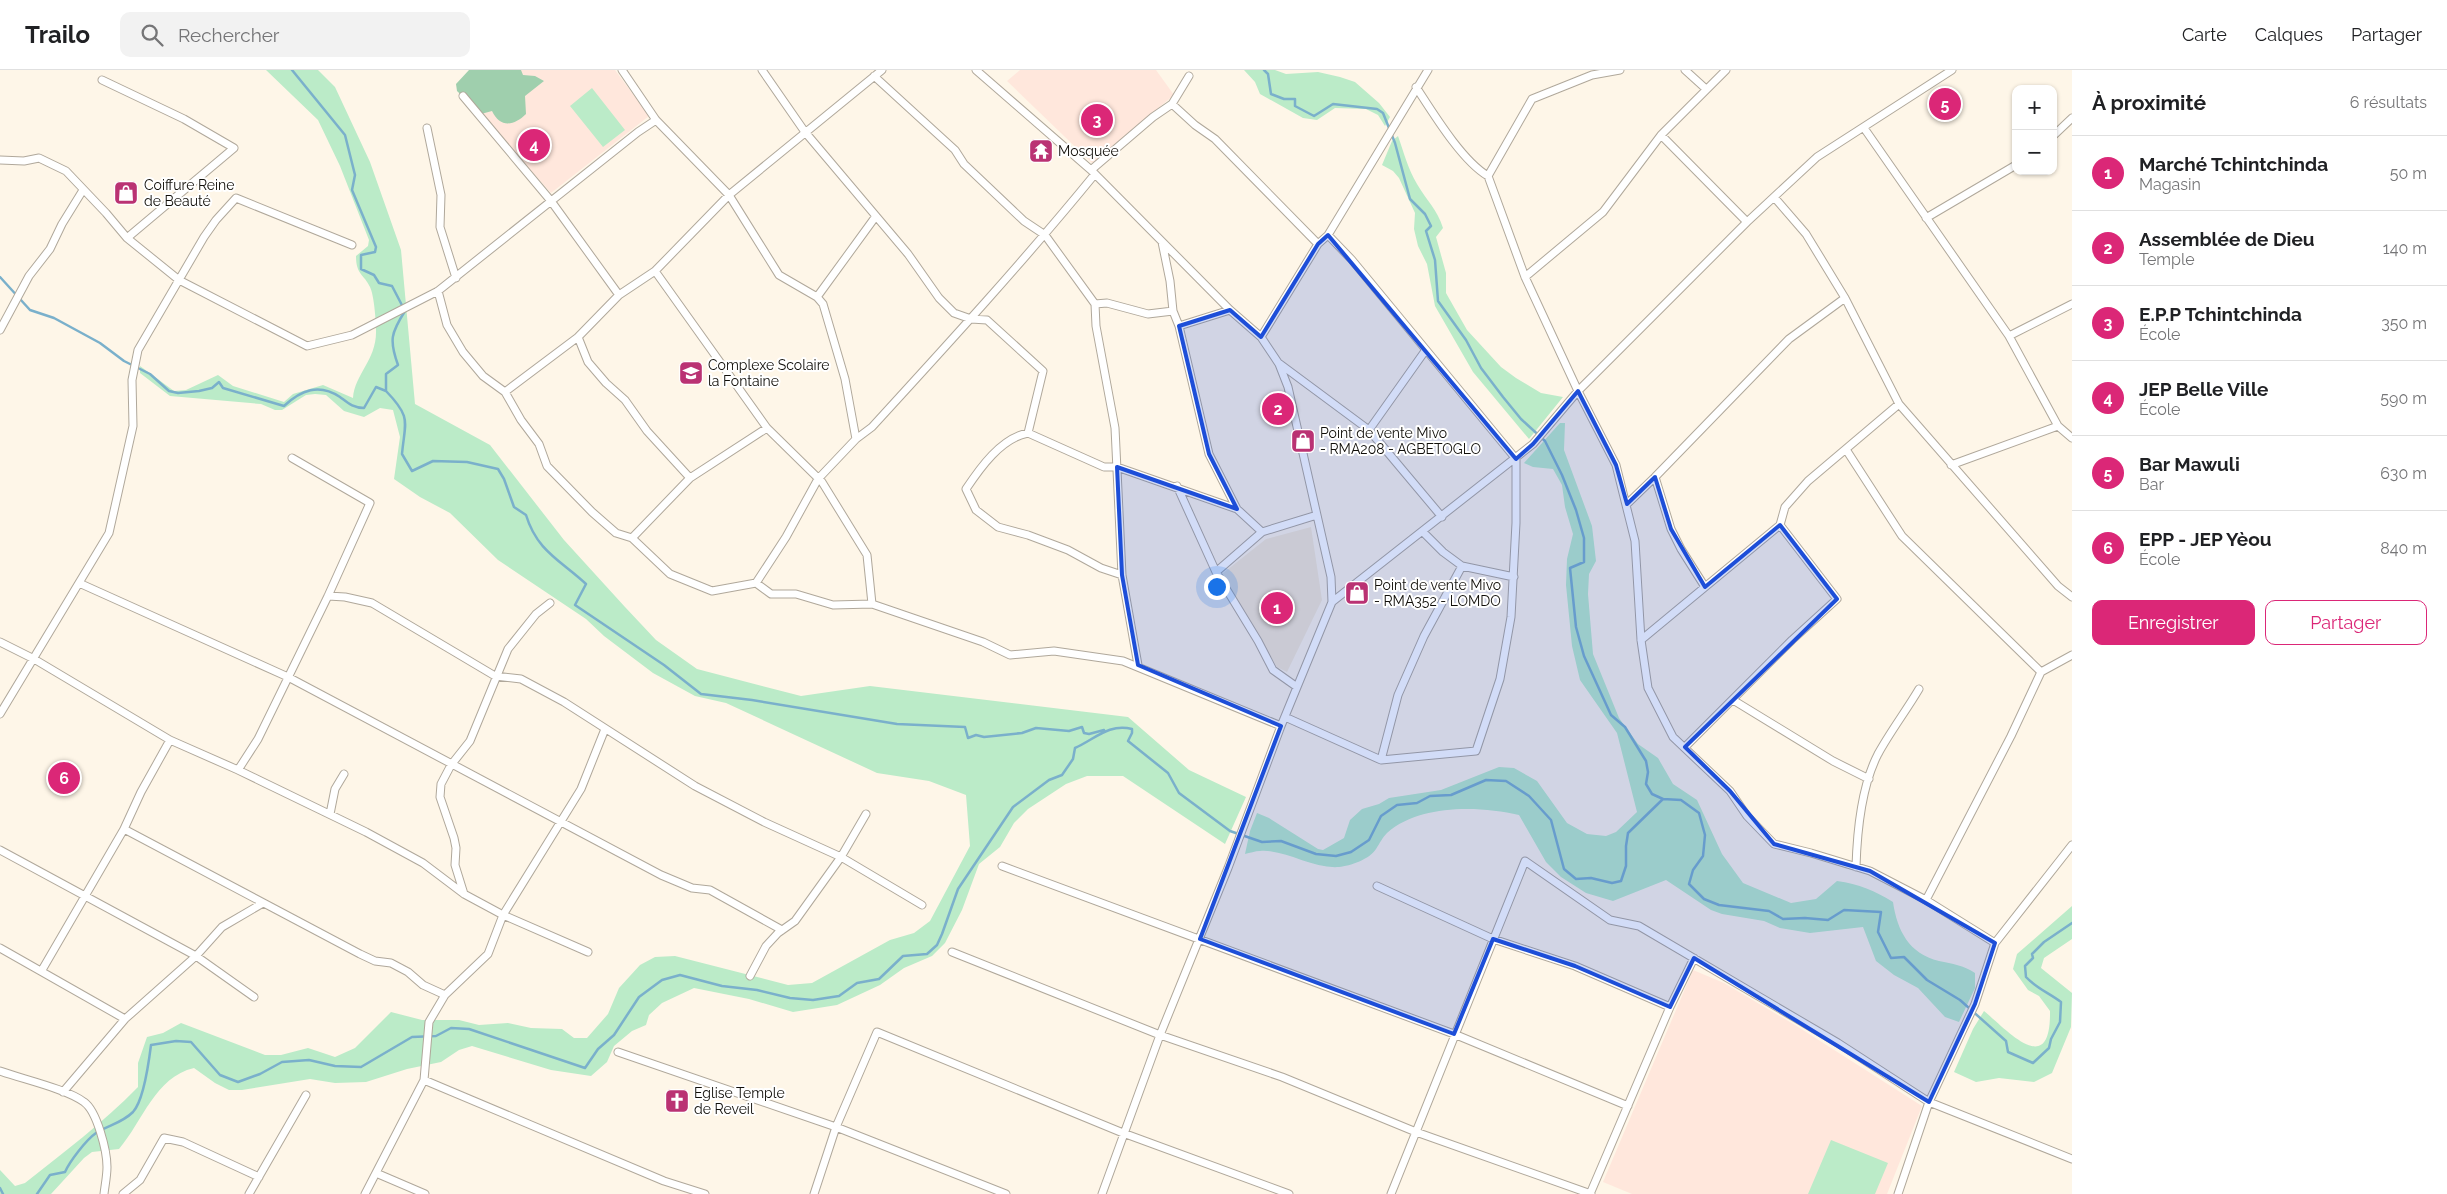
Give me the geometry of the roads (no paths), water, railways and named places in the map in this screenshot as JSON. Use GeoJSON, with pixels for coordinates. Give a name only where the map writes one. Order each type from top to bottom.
{"type":"FeatureCollection","features":[{"type":"Feature","properties":{"kind":"street"},"geometry":{"type":"LineString","coordinates":[[622,70],[656,120],[728,195],[779,275],[817,297],[823,304],[845,379],[856,438]]}},
{"type":"Feature","properties":{"kind":"street"},"geometry":{"type":"LineString","coordinates":[[762,70],[805,132],[908,254],[939,298],[954,313],[971,319],[987,320],[1043,371],[1028,434]]}},
{"type":"Feature","properties":{"kind":"street"},"geometry":{"type":"LineString","coordinates":[[505,392],[578,337],[619,295],[655,271],[728,195],[882,70]]}},
{"type":"Feature","properties":{"kind":"street"},"geometry":{"type":"LineString","coordinates":[[976,70],[1093,172],[1230,310],[1261,337],[1279,364],[1288,388],[1331,577],[1332,602],[1281,726],[1200,939],[1160,1035],[1123,1132],[1102,1194]]}},
{"type":"Feature","properties":{"kind":"street"},"geometry":{"type":"LineString","coordinates":[[1488,176],[1532,99],[1592,73],[1620,70]]}},
{"type":"Feature","properties":{"kind":"street"},"geometry":{"type":"LineString","coordinates":[[1685,70],[1706,89]]}},
{"type":"Feature","properties":{"kind":"street"},"geometry":{"type":"LineString","coordinates":[[1525,277],[1603,212],[1661,135],[1726,70]]}},
{"type":"Feature","properties":{"kind":"street"},"geometry":{"type":"LineString","coordinates":[[1936,70],[1944,76]]}},
{"type":"Feature","properties":{"kind":"street"},"geometry":{"type":"LineString","coordinates":[[1332,602],[1534,444],[1578,391],[1747,222],[1817,157],[1952,70]]}},
{"type":"Feature","properties":{"kind":"street"},"geometry":{"type":"LineString","coordinates":[[1261,337],[1318,244],[1328,236],[1426,71]]}},
{"type":"Feature","properties":{"kind":"street"},"geometry":{"type":"LineString","coordinates":[[874,76],[955,150],[964,164],[1024,222],[1045,235],[1095,304],[1097,333],[1115,428],[1122,576],[1138,665]]}},
{"type":"Feature","properties":{"kind":"street"},"geometry":{"type":"LineString","coordinates":[[756,583],[786,537],[818,479],[856,438],[872,427],[971,319],[1045,235],[1093,172],[1172,104],[1190,76]]}},
{"type":"Feature","properties":{"kind":"street"},"geometry":{"type":"LineString","coordinates":[[102,80],[184,118],[234,148],[127,238]]}},
{"type":"Feature","properties":{"kind":"street"},"geometry":{"type":"LineString","coordinates":[[1416,87],[1442,126],[1478,170],[1488,176],[1525,277],[1578,391],[1616,465],[1635,541],[1641,640],[1648,688],[1672,737],[1685,747],[1730,791],[1746,816],[1774,844],[1870,871],[1926,900],[1995,943]]}},
{"type":"Feature","properties":{"kind":"street"},"geometry":{"type":"LineString","coordinates":[[463,96],[551,201],[619,295]]}},
{"type":"Feature","properties":{"kind":"street"},"geometry":{"type":"LineString","coordinates":[[1172,104],[1195,125],[1215,139],[1318,244]]}},
{"type":"Feature","properties":{"kind":"street"},"geometry":{"type":"LineString","coordinates":[[2057,132],[2072,118]]}},
{"type":"Feature","properties":{"kind":"street"},"geometry":{"type":"LineString","coordinates":[[0,160],[24,161],[39,158],[66,171],[127,238],[179,280],[307,346],[352,335],[438,291],[638,132],[656,120]]}},
{"type":"Feature","properties":{"kind":"street"},"geometry":{"type":"LineString","coordinates":[[427,128],[441,195],[440,227],[456,278]]}},
{"type":"Feature","properties":{"kind":"street"},"geometry":{"type":"LineString","coordinates":[[1864,128],[2009,336],[2058,426],[2072,438]]}},
{"type":"Feature","properties":{"kind":"street"},"geometry":{"type":"LineString","coordinates":[[1661,135],[1747,222]]}},
{"type":"Feature","properties":{"kind":"street"},"geometry":{"type":"LineString","coordinates":[[1926,218],[2012,167]]}},
{"type":"Feature","properties":{"kind":"street"},"geometry":{"type":"LineString","coordinates":[[0,330],[29,276],[50,249],[62,224],[83,190]]}},
{"type":"Feature","properties":{"kind":"street"},"geometry":{"type":"LineString","coordinates":[[1774,197],[1806,234],[1845,298],[1899,404],[2058,586],[2072,597]]}},
{"type":"Feature","properties":{"kind":"street"},"geometry":{"type":"LineString","coordinates":[[0,714],[109,533],[133,426],[134,368],[138,350],[216,220],[236,198],[352,245]]}},
{"type":"Feature","properties":{"kind":"street"},"geometry":{"type":"LineString","coordinates":[[817,297],[876,216]]}},
{"type":"Feature","properties":{"kind":"street"},"geometry":{"type":"LineString","coordinates":[[1285,717],[1381,760],[1476,751],[1500,679],[1511,617],[1514,577],[1516,459],[1425,351],[1352,260],[1328,236]]}},
{"type":"Feature","properties":{"kind":"street"},"geometry":{"type":"LineString","coordinates":[[1162,242],[1170,281],[1173,311],[1179,326],[1209,454],[1237,509],[1262,532]]}},
{"type":"Feature","properties":{"kind":"street"},"geometry":{"type":"LineString","coordinates":[[655,271],[767,428],[822,482],[867,555],[872,604]]}},
{"type":"Feature","properties":{"kind":"street"},"geometry":{"type":"LineString","coordinates":[[438,291],[447,325],[463,352],[483,376],[505,392],[521,420],[539,444],[547,466],[616,533],[632,538],[670,574],[712,591],[756,583],[771,594],[796,594],[833,605],[872,604],[983,642],[1010,655],[1054,651],[1123,661],[1138,665],[1281,726]]}},
{"type":"Feature","properties":{"kind":"street"},"geometry":{"type":"LineString","coordinates":[[1627,504],[1656,477],[1789,340],[1845,298]]}},
{"type":"Feature","properties":{"kind":"street"},"geometry":{"type":"LineString","coordinates":[[1095,304],[1107,303],[1148,314],[1173,311]]}},
{"type":"Feature","properties":{"kind":"street"},"geometry":{"type":"LineString","coordinates":[[2009,336],[2072,304]]}},
{"type":"Feature","properties":{"kind":"street"},"geometry":{"type":"LineString","coordinates":[[1179,326],[1230,310]]}},
{"type":"Feature","properties":{"kind":"street"},"geometry":{"type":"LineString","coordinates":[[578,337],[588,362],[625,400],[647,431],[690,478]]}},
{"type":"Feature","properties":{"kind":"street"},"geometry":{"type":"LineString","coordinates":[[1369,430],[1425,351]]}},
{"type":"Feature","properties":{"kind":"street"},"geometry":{"type":"LineString","coordinates":[[1279,364],[1369,430],[1442,517]]}},
{"type":"Feature","properties":{"kind":"street"},"geometry":{"type":"LineString","coordinates":[[1641,640],[1780,525],[1785,507],[1808,482],[1847,451],[1899,404]]}},
{"type":"Feature","properties":{"kind":"street"},"geometry":{"type":"LineString","coordinates":[[1951,465],[2058,426]]}},
{"type":"Feature","properties":{"kind":"street"},"geometry":{"type":"LineString","coordinates":[[632,538],[690,478],[767,428]]}},
{"type":"Feature","properties":{"kind":"street"},"geometry":{"type":"LineString","coordinates":[[1122,576],[1101,568],[1068,550],[1028,535],[998,528],[976,510],[966,489],[988,460],[1017,435],[1028,434],[1104,467],[1117,467],[1146,478],[1177,486],[1237,509]]}},
{"type":"Feature","properties":{"kind":"street"},"geometry":{"type":"LineString","coordinates":[[1847,451],[1902,536],[2041,672]]}},
{"type":"Feature","properties":{"kind":"street"},"geometry":{"type":"LineString","coordinates":[[238,770],[258,739],[328,596],[370,502],[292,458]]}},
{"type":"Feature","properties":{"kind":"street"},"geometry":{"type":"LineString","coordinates":[[1656,477],[1671,528],[1681,549],[1705,587]]}},
{"type":"Feature","properties":{"kind":"street"},"geometry":{"type":"LineString","coordinates":[[1177,486],[1216,572],[1273,670],[1297,687]]}},
{"type":"Feature","properties":{"kind":"street"},"geometry":{"type":"LineString","coordinates":[[1216,572],[1262,532],[1317,516]]}},
{"type":"Feature","properties":{"kind":"street"},"geometry":{"type":"LineString","coordinates":[[1685,747],[1792,640],[1837,599],[1780,525]]}},
{"type":"Feature","properties":{"kind":"street"},"geometry":{"type":"LineString","coordinates":[[1423,532],[1443,552],[1462,566],[1514,577]]}},
{"type":"Feature","properties":{"kind":"street"},"geometry":{"type":"LineString","coordinates":[[1381,760],[1398,695],[1424,636],[1462,566]]}},
{"type":"Feature","properties":{"kind":"street"},"geometry":{"type":"LineString","coordinates":[[79,583],[288,677],[661,875],[692,888],[710,890],[782,930]]}},
{"type":"Feature","properties":{"kind":"street"},"geometry":{"type":"LineString","coordinates":[[328,596],[345,597],[372,603],[496,676],[521,678],[564,702],[695,786],[764,822],[841,857],[922,905]]}},
{"type":"Feature","properties":{"kind":"street"},"geometry":{"type":"LineString","coordinates":[[464,894],[455,865],[456,848],[454,838],[440,797],[441,784],[451,765],[470,741],[508,649],[536,614],[550,603]]}},
{"type":"Feature","properties":{"kind":"street"},"geometry":{"type":"LineString","coordinates":[[0,642],[34,659],[170,740],[330,814],[423,863],[464,894],[503,915],[588,952]]}},
{"type":"Feature","properties":{"kind":"street"},"geometry":{"type":"LineString","coordinates":[[1926,900],[2011,736],[2041,672],[2072,655]]}},
{"type":"Feature","properties":{"kind":"street"},"geometry":{"type":"LineString","coordinates":[[1856,867],[1857,835],[1869,780],[1878,756],[1918,689]]}},
{"type":"Feature","properties":{"kind":"street"},"geometry":{"type":"LineString","coordinates":[[1733,700],[1833,761],[1869,780]]}},
{"type":"Feature","properties":{"kind":"street"},"geometry":{"type":"LineString","coordinates":[[365,1194],[424,1080],[429,1022],[444,995],[488,954],[503,915],[581,789],[605,729]]}},
{"type":"Feature","properties":{"kind":"street"},"geometry":{"type":"LineString","coordinates":[[42,970],[124,829],[141,792],[170,740]]}},
{"type":"Feature","properties":{"kind":"street"},"geometry":{"type":"LineString","coordinates":[[330,814],[335,789],[344,774]]}},
{"type":"Feature","properties":{"kind":"street"},"geometry":{"type":"LineString","coordinates":[[750,976],[766,946],[782,930],[795,921],[841,857],[866,814]]}},
{"type":"Feature","properties":{"kind":"street"},"geometry":{"type":"LineString","coordinates":[[124,829],[360,954],[375,961],[391,963],[423,985],[444,995]]}},
{"type":"Feature","properties":{"kind":"street"},"geometry":{"type":"LineString","coordinates":[[1898,1194],[1929,1102],[1968,1021],[1995,943],[2072,845]]}},
{"type":"Feature","properties":{"kind":"street"},"geometry":{"type":"LineString","coordinates":[[0,850],[196,956],[254,997]]}},
{"type":"Feature","properties":{"kind":"street"},"geometry":{"type":"LineString","coordinates":[[1391,1194],[1524,861],[1610,920],[1639,926],[1838,1043],[1929,1102],[2072,1160]]}},
{"type":"Feature","properties":{"kind":"street"},"geometry":{"type":"LineString","coordinates":[[1002,866],[1454,1034],[1628,1106]]}},
{"type":"Feature","properties":{"kind":"street"},"geometry":{"type":"LineString","coordinates":[[1377,886],[1493,939],[1575,966],[1670,1008]]}},
{"type":"Feature","properties":{"kind":"street"},"geometry":{"type":"LineString","coordinates":[[63,1092],[125,1019],[196,956],[222,926],[263,903]]}},
{"type":"Feature","properties":{"kind":"street"},"geometry":{"type":"LineString","coordinates":[[0,948],[42,970],[125,1019]]}},
{"type":"Feature","properties":{"kind":"street"},"geometry":{"type":"LineString","coordinates":[[952,952],[1160,1035],[1282,1077],[1416,1132],[1591,1194],[1670,1008],[1694,958]]}},
{"type":"Feature","properties":{"kind":"street"},"geometry":{"type":"LineString","coordinates":[[814,1194],[836,1127],[877,1032],[1123,1132],[1289,1194]]}},
{"type":"Feature","properties":{"kind":"street"},"geometry":{"type":"LineString","coordinates":[[618,1052],[836,1127],[1006,1194]]}},
{"type":"Feature","properties":{"kind":"street"},"geometry":{"type":"LineString","coordinates":[[0,1071],[63,1092],[83,1101],[89,1106],[97,1123],[108,1166],[104,1194]]}},
{"type":"Feature","properties":{"kind":"street"},"geometry":{"type":"LineString","coordinates":[[424,1080],[664,1181],[705,1194]]}},
{"type":"Feature","properties":{"kind":"street"},"geometry":{"type":"LineString","coordinates":[[249,1194],[306,1095]]}},
{"type":"Feature","properties":{"kind":"street"},"geometry":{"type":"LineString","coordinates":[[123,1194],[140,1180],[164,1138],[182,1142],[259,1177]]}},
{"type":"Feature","properties":{"kind":"street"},"geometry":{"type":"LineString","coordinates":[[376,1173],[425,1194]]}},
{"type":"Feature","properties":{"kind":"waterway"},"geometry":{"type":"LineString","coordinates":[[292,70],[345,135],[355,175],[352,190],[376,247],[375,252],[361,255],[361,269],[374,275],[379,283],[392,286],[405,311],[394,331],[393,337],[393,349],[398,365],[386,374],[386,391],[400,408],[405,420],[402,454],[412,471],[433,461],[467,462],[498,469],[504,479],[514,507],[526,515],[536,538],[550,554],[586,584],[575,605],[664,665],[701,694],[752,700],[897,724],[965,727],[968,738],[976,735],[984,737],[1022,733],[1036,728],[1069,731],[1082,727],[1084,733],[1089,734],[1104,730]]}},
{"type":"Feature","properties":{"kind":"waterway"},"geometry":{"type":"LineString","coordinates":[[1264,70],[1268,74],[1271,94],[1284,99],[1295,99],[1295,106],[1314,116],[1333,104],[1377,109],[1383,113],[1395,143],[1410,199],[1425,214],[1431,226],[1426,231],[1435,260],[1438,301],[1466,340],[1481,368],[1503,397],[1521,419],[1545,441],[1562,475],[1576,510],[1584,538],[1584,562],[1570,568],[1576,627],[1584,656],[1611,715],[1625,727],[1646,761],[1648,772],[1646,784],[1652,794],[1663,799]]}},
{"type":"Feature","properties":{"kind":"waterway"},"geometry":{"type":"LineString","coordinates":[[0,277],[30,310],[54,318],[100,343],[124,361],[150,374],[169,391],[178,393],[199,391],[212,388],[219,382],[223,388],[284,406],[304,392],[318,389],[332,393],[351,405],[364,408],[376,387],[386,391]]}},
{"type":"Feature","properties":{"kind":"waterway"},"geometry":{"type":"LineString","coordinates":[[37,1194],[50,1175],[65,1172],[92,1136],[133,1112],[143,1090],[151,1045],[176,1041],[191,1042],[220,1075],[238,1082],[260,1074],[282,1062],[309,1060],[335,1066],[361,1067],[412,1037],[436,1036],[451,1028],[469,1029],[585,1068],[598,1049],[614,1035],[639,997],[662,980],[680,975],[722,986],[757,990],[790,998],[813,1000],[839,996],[857,983],[879,979],[903,956],[927,954],[937,945],[958,889],[1013,807],[1049,780],[1062,775],[1073,759],[1075,748],[1102,733],[1116,728],[1132,729],[1128,741],[1168,773],[1179,793],[1230,831],[1262,842],[1281,841],[1316,854],[1336,856],[1351,852],[1369,840],[1381,816],[1397,805],[1417,803],[1430,796],[1451,795],[1486,780],[1506,781],[1529,796],[1551,820],[1564,869],[1576,879],[1591,878],[1612,883],[1621,881],[1626,866],[1628,833],[1663,799],[1681,800],[1699,813],[1705,835],[1703,856],[1693,870],[1689,884],[1704,899],[1719,905],[1769,911],[1783,919],[1828,920],[1844,910],[1881,912],[1878,932],[1891,958],[1904,957],[1927,980],[1960,1000],[2006,1041],[2008,1052],[2033,1063],[2049,1048],[2051,1039],[2060,1022],[2061,1002],[2030,981],[2026,977],[2025,966],[2033,958],[2032,954],[2044,942],[2072,923]]}},
{"type":"Feature","properties":{"kind":"waterway"},"geometry":{"type":"LineString","coordinates":[[0,1188],[3,1194]]}},
{"type":"Feature","properties":{"kind":"place","name":"Bar Mawuli"},"geometry":{"type":"Point","coordinates":[1945,104]}},
{"type":"Feature","properties":{"kind":"place","name":"E.P.P Tchintchinda"},"geometry":{"type":"Point","coordinates":[1097,120]}},
{"type":"Feature","properties":{"kind":"place","name":"JEP Belle Ville"},"geometry":{"type":"Point","coordinates":[534,145]}},
{"type":"Feature","properties":{"kind":"place","name":"Mosquée"},"geometry":{"type":"Point","coordinates":[1041,151]}},
{"type":"Feature","properties":{"kind":"place","name":"Coiffure Reine de Beauté"},"geometry":{"type":"Point","coordinates":[126,193]}},
{"type":"Feature","properties":{"kind":"place","name":"Complexe Scolaire la Fontaine"},"geometry":{"type":"Point","coordinates":[691,373]}},
{"type":"Feature","properties":{"kind":"place","name":"Assemblée de Dieu"},"geometry":{"type":"Point","coordinates":[1278,409]}},
{"type":"Feature","properties":{"kind":"place","name":"Point de vente Mivo - RMA208 - AGBETOGLO"},"geometry":{"type":"Point","coordinates":[1303,441]}},
{"type":"Feature","properties":{"kind":"place","name":"Point de vente Mivo - RMA352 - LOMDO"},"geometry":{"type":"Point","coordinates":[1357,593]}},
{"type":"Feature","properties":{"kind":"place","name":"Marché Tchintchinda"},"geometry":{"type":"Point","coordinates":[1277,608]}},
{"type":"Feature","properties":{"kind":"place","name":"EPP - JEP Yèou"},"geometry":{"type":"Point","coordinates":[64,778]}},
{"type":"Feature","properties":{"kind":"place","name":"Eglise Temple de Reveil"},"geometry":{"type":"Point","coordinates":[677,1101]}}]}
